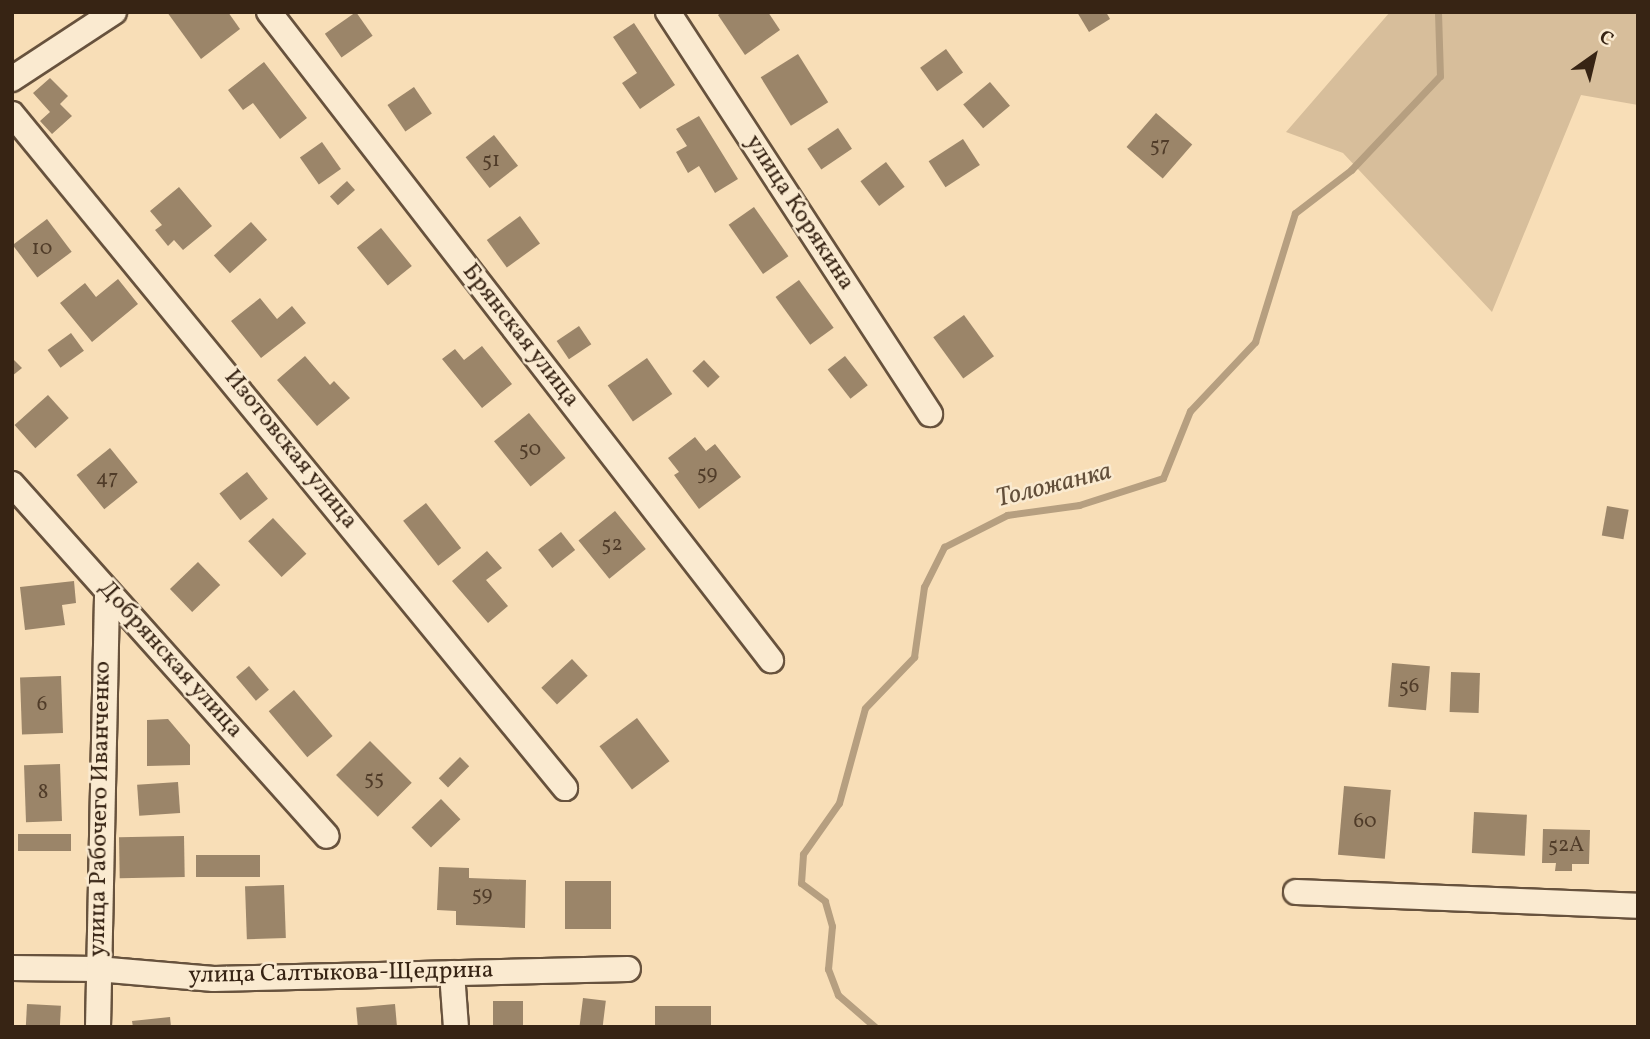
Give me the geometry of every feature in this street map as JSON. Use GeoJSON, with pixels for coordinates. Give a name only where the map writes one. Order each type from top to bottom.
{"type":"FeatureCollection","features":[{"type":"Feature","properties":{"kind":"street"},"geometry":{"type":"LineString","coordinates":[[12,79],[114,12]]}},
{"type":"Feature","properties":{"kind":"street","name":"Брянская улица"},"geometry":{"type":"LineString","coordinates":[[269,12],[771,660]]}},
{"type":"Feature","properties":{"kind":"street","name":"улица Корякина"},"geometry":{"type":"LineString","coordinates":[[667,12],[930,414]]}},
{"type":"Feature","properties":{"kind":"street","name":"Изотовская улица"},"geometry":{"type":"LineString","coordinates":[[12,114],[565,788]]}},
{"type":"Feature","properties":{"kind":"street","name":"Добрянская улица"},"geometry":{"type":"LineString","coordinates":[[12,484],[107,591],[157,642],[327,836]]}},
{"type":"Feature","properties":{"kind":"street","name":"улица Рабочего Иванченко"},"geometry":{"type":"LineString","coordinates":[[97,1027],[107,591]]}},
{"type":"Feature","properties":{"kind":"street"},"geometry":{"type":"LineString","coordinates":[[1296,892],[1638,906]]}},
{"type":"Feature","properties":{"kind":"street","name":"улица Салтыкова-Щедрина"},"geometry":{"type":"LineString","coordinates":[[12,968],[97,969],[214,979],[628,969]]}},
{"type":"Feature","properties":{"kind":"street"},"geometry":{"type":"LineString","coordinates":[[452,973],[456,1027]]}},
{"type":"Feature","properties":{"kind":"shaded area"},"geometry":{"type":"Polygon","coordinates":[[[1390,12],[1638,12],[1638,105],[1581,95],[1492,312],[1343,153],[1286,132],[1390,12]]]}},
{"type":"Feature","properties":{"kind":"building"},"geometry":{"type":"Polygon","coordinates":[[[167,12],[228,12],[240,29],[201,59],[167,12]]]}},
{"type":"Feature","properties":{"kind":"building"},"geometry":{"type":"Polygon","coordinates":[[[356,12],[373,36],[342,58],[325,34],[356,12]]]}},
{"type":"Feature","properties":{"kind":"building"},"geometry":{"type":"Polygon","coordinates":[[[722,12],[768,12],[780,30],[745,55],[718,15],[722,12]]]}},
{"type":"Feature","properties":{"kind":"building"},"geometry":{"type":"Polygon","coordinates":[[[1077,12],[1106,12],[1110,19],[1089,32],[1077,12]]]}},
{"type":"Feature","properties":{"kind":"building"},"geometry":{"type":"Polygon","coordinates":[[[634,23],[675,85],[640,109],[622,83],[637,73],[613,37],[634,23]]]}},
{"type":"Feature","properties":{"kind":"building"},"geometry":{"type":"Polygon","coordinates":[[[946,49],[963,72],[937,91],[920,68],[946,49]]]}},
{"type":"Feature","properties":{"kind":"building"},"geometry":{"type":"Polygon","coordinates":[[[798,54],[828,102],[791,126],[761,77],[798,54]]]}},
{"type":"Feature","properties":{"kind":"building"},"geometry":{"type":"Polygon","coordinates":[[[264,62],[307,118],[280,139],[253,103],[243,110],[228,90],[264,62]]]}},
{"type":"Feature","properties":{"kind":"building"},"geometry":{"type":"Polygon","coordinates":[[[50,78],[68,96],[60,104],[72,116],[52,134],[40,121],[50,112],[33,93],[50,78]]]}},
{"type":"Feature","properties":{"kind":"building"},"geometry":{"type":"Polygon","coordinates":[[[990,82],[1010,106],[983,128],[963,104],[990,82]]]}},
{"type":"Feature","properties":{"kind":"building"},"geometry":{"type":"Polygon","coordinates":[[[414,87],[432,114],[405,131],[387,105],[414,87]]]}},
{"type":"Feature","properties":{"kind":"building"},"geometry":{"type":"Polygon","coordinates":[[[1156,113],[1192,144],[1163,178],[1126,147],[1156,113]]]}},
{"type":"Feature","properties":{"kind":"building"},"geometry":{"type":"Polygon","coordinates":[[[699,116],[738,179],[715,193],[699,166],[688,173],[676,152],[687,146],[676,129],[699,116]]]}},
{"type":"Feature","properties":{"kind":"building"},"geometry":{"type":"Polygon","coordinates":[[[838,128],[852,149],[821,169],[807,149],[838,128]]]}},
{"type":"Feature","properties":{"kind":"building"},"geometry":{"type":"Polygon","coordinates":[[[494,135],[518,166],[490,188],[466,157],[494,135]]]}},
{"type":"Feature","properties":{"kind":"building"},"geometry":{"type":"Polygon","coordinates":[[[963,139],[980,165],[945,187],[929,161],[963,139]]]}},
{"type":"Feature","properties":{"kind":"building"},"geometry":{"type":"Polygon","coordinates":[[[322,142],[341,169],[319,185],[300,157],[322,142]]]}},
{"type":"Feature","properties":{"kind":"building"},"geometry":{"type":"Polygon","coordinates":[[[886,162],[905,187],[879,206],[860,181],[886,162]]]}},
{"type":"Feature","properties":{"kind":"building"},"geometry":{"type":"Polygon","coordinates":[[[347,181],[355,190],[338,205],[330,196],[347,181]]]}},
{"type":"Feature","properties":{"kind":"building"},"geometry":{"type":"Polygon","coordinates":[[[179,187],[212,226],[183,250],[174,240],[168,246],[155,230],[162,225],[150,211],[179,187]]]}},
{"type":"Feature","properties":{"kind":"building"},"geometry":{"type":"Polygon","coordinates":[[[754,207],[788,256],[763,274],[729,225],[754,207]]]}},
{"type":"Feature","properties":{"kind":"building"},"geometry":{"type":"Polygon","coordinates":[[[520,216],[540,244],[507,268],[487,240],[520,216]]]}},
{"type":"Feature","properties":{"kind":"building"},"geometry":{"type":"Polygon","coordinates":[[[47,219],[72,252],[37,278],[13,245],[47,219]]]}},
{"type":"Feature","properties":{"kind":"building"},"geometry":{"type":"Polygon","coordinates":[[[251,222],[267,240],[230,273],[214,255],[251,222]]]}},
{"type":"Feature","properties":{"kind":"building"},"geometry":{"type":"Polygon","coordinates":[[[381,228],[412,266],[388,286],[357,248],[381,228]]]}},
{"type":"Feature","properties":{"kind":"building"},"geometry":{"type":"Polygon","coordinates":[[[118,279],[138,304],[92,342],[60,303],[85,283],[96,297],[118,279]]]}},
{"type":"Feature","properties":{"kind":"building"},"geometry":{"type":"Polygon","coordinates":[[[799,280],[834,328],[810,345],[776,297],[799,280]]]}},
{"type":"Feature","properties":{"kind":"building"},"geometry":{"type":"Polygon","coordinates":[[[260,298],[277,319],[292,306],[306,323],[261,358],[231,321],[260,298]]]}},
{"type":"Feature","properties":{"kind":"building"},"geometry":{"type":"Polygon","coordinates":[[[964,315],[994,356],[963,379],[933,337],[964,315]]]}},
{"type":"Feature","properties":{"kind":"building"},"geometry":{"type":"Polygon","coordinates":[[[579,326],[591,344],[569,359],[557,341],[579,326]]]}},
{"type":"Feature","properties":{"kind":"building"},"geometry":{"type":"Polygon","coordinates":[[[71,333],[84,351],[60,368],[48,350],[71,333]]]}},
{"type":"Feature","properties":{"kind":"building"},"geometry":{"type":"Polygon","coordinates":[[[482,346],[512,384],[482,408],[442,359],[455,349],[464,360],[482,346]]]}},
{"type":"Feature","properties":{"kind":"building"},"geometry":{"type":"Polygon","coordinates":[[[305,356],[330,385],[334,381],[350,398],[317,426],[277,380],[305,356]]]}},
{"type":"Feature","properties":{"kind":"building"},"geometry":{"type":"Polygon","coordinates":[[[845,356],[868,385],[850,399],[828,370],[845,356]]]}},
{"type":"Feature","properties":{"kind":"building"},"geometry":{"type":"Polygon","coordinates":[[[12,358],[22,368],[12,376],[12,358]]]}},
{"type":"Feature","properties":{"kind":"building"},"geometry":{"type":"Polygon","coordinates":[[[647,358],[672,394],[633,422],[608,386],[647,358]]]}},
{"type":"Feature","properties":{"kind":"building"},"geometry":{"type":"Polygon","coordinates":[[[704,360],[720,377],[708,388],[692,371],[704,360]]]}},
{"type":"Feature","properties":{"kind":"building"},"geometry":{"type":"Polygon","coordinates":[[[48,395],[69,418],[35,448],[15,425],[48,395]]]}},
{"type":"Feature","properties":{"kind":"building"},"geometry":{"type":"Polygon","coordinates":[[[529,413],[566,458],[531,486],[494,441],[529,413]]]}},
{"type":"Feature","properties":{"kind":"building"},"geometry":{"type":"Polygon","coordinates":[[[695,437],[706,451],[715,444],[741,477],[699,509],[674,475],[679,472],[668,458],[695,437]]]}},
{"type":"Feature","properties":{"kind":"building"},"geometry":{"type":"Polygon","coordinates":[[[110,448],[138,482],[104,509],[77,475],[110,448]]]}},
{"type":"Feature","properties":{"kind":"building"},"geometry":{"type":"Polygon","coordinates":[[[247,472],[268,499],[240,520],[219,494],[247,472]]]}},
{"type":"Feature","properties":{"kind":"building"},"geometry":{"type":"Polygon","coordinates":[[[426,503],[461,548],[438,566],[403,521],[426,503]]]}},
{"type":"Feature","properties":{"kind":"building"},"geometry":{"type":"Polygon","coordinates":[[[1607,506],[1629,510],[1623,539],[1602,536],[1607,506]]]}},
{"type":"Feature","properties":{"kind":"building"},"geometry":{"type":"Polygon","coordinates":[[[615,511],[646,549],[609,579],[578,541],[615,511]]]}},
{"type":"Feature","properties":{"kind":"building"},"geometry":{"type":"Polygon","coordinates":[[[273,518],[306,554],[282,577],[248,541],[273,518]]]}},
{"type":"Feature","properties":{"kind":"building"},"geometry":{"type":"Polygon","coordinates":[[[561,532],[575,550],[552,568],[538,550],[561,532]]]}},
{"type":"Feature","properties":{"kind":"building"},"geometry":{"type":"Polygon","coordinates":[[[487,551],[502,568],[486,580],[508,606],[488,623],[452,581],[487,551]]]}},
{"type":"Feature","properties":{"kind":"building"},"geometry":{"type":"Polygon","coordinates":[[[198,562],[220,585],[192,612],[170,589],[198,562]]]}},
{"type":"Feature","properties":{"kind":"building"},"geometry":{"type":"Polygon","coordinates":[[[74,581],[76,603],[62,605],[65,625],[25,630],[20,587],[74,581]]]}},
{"type":"Feature","properties":{"kind":"building"},"geometry":{"type":"Polygon","coordinates":[[[572,659],[588,676],[557,704],[541,688],[572,659]]]}},
{"type":"Feature","properties":{"kind":"building"},"geometry":{"type":"Polygon","coordinates":[[[1392,663],[1430,666],[1426,710],[1388,707],[1392,663]]]}},
{"type":"Feature","properties":{"kind":"building"},"geometry":{"type":"Polygon","coordinates":[[[249,666],[269,690],[256,701],[236,677],[249,666]]]}},
{"type":"Feature","properties":{"kind":"building"},"geometry":{"type":"Polygon","coordinates":[[[1451,672],[1480,673],[1479,713],[1450,712],[1451,672]]]}},
{"type":"Feature","properties":{"kind":"building"},"geometry":{"type":"Polygon","coordinates":[[[61,676],[63,733],[22,734],[20,677],[61,676]]]}},
{"type":"Feature","properties":{"kind":"building"},"geometry":{"type":"Polygon","coordinates":[[[294,690],[333,736],[307,757],[269,711],[294,690]]]}},
{"type":"Feature","properties":{"kind":"building"},"geometry":{"type":"Polygon","coordinates":[[[637,718],[669,761],[632,789],[599,746],[637,718]]]}},
{"type":"Feature","properties":{"kind":"building"},"geometry":{"type":"Polygon","coordinates":[[[168,719],[190,745],[190,765],[147,766],[147,720],[168,719]]]}},
{"type":"Feature","properties":{"kind":"building"},"geometry":{"type":"Polygon","coordinates":[[[370,741],[412,783],[378,817],[336,775],[370,741]]]}},
{"type":"Feature","properties":{"kind":"building"},"geometry":{"type":"Polygon","coordinates":[[[460,757],[469,766],[448,787],[439,778],[460,757]]]}},
{"type":"Feature","properties":{"kind":"building"},"geometry":{"type":"Polygon","coordinates":[[[60,764],[62,821],[26,822],[24,765],[60,764]]]}},
{"type":"Feature","properties":{"kind":"building"},"geometry":{"type":"Polygon","coordinates":[[[178,782],[180,813],[139,816],[137,785],[178,782]]]}},
{"type":"Feature","properties":{"kind":"building"},"geometry":{"type":"Polygon","coordinates":[[[1344,786],[1391,790],[1385,859],[1338,855],[1344,786]]]}},
{"type":"Feature","properties":{"kind":"building"},"geometry":{"type":"Polygon","coordinates":[[[441,799],[460,819],[431,848],[412,827],[441,799]]]}},
{"type":"Feature","properties":{"kind":"building"},"geometry":{"type":"Polygon","coordinates":[[[1474,812],[1527,815],[1525,856],[1472,853],[1474,812]]]}},
{"type":"Feature","properties":{"kind":"building"},"geometry":{"type":"Polygon","coordinates":[[[1543,829],[1590,830],[1589,864],[1572,864],[1572,871],[1555,871],[1556,863],[1542,863],[1543,829]]]}},
{"type":"Feature","properties":{"kind":"building"},"geometry":{"type":"Polygon","coordinates":[[[18,834],[71,834],[71,851],[18,851],[18,834]]]}},
{"type":"Feature","properties":{"kind":"building"},"geometry":{"type":"Polygon","coordinates":[[[184,836],[185,877],[120,878],[119,837],[184,836]]]}},
{"type":"Feature","properties":{"kind":"building"},"geometry":{"type":"Polygon","coordinates":[[[196,855],[260,855],[260,877],[196,877],[196,855]]]}},
{"type":"Feature","properties":{"kind":"building"},"geometry":{"type":"Polygon","coordinates":[[[439,867],[469,868],[469,878],[526,880],[525,928],[456,925],[456,911],[437,910],[439,867]]]}},
{"type":"Feature","properties":{"kind":"building"},"geometry":{"type":"Polygon","coordinates":[[[565,881],[611,881],[611,929],[565,929],[565,881]]]}},
{"type":"Feature","properties":{"kind":"building"},"geometry":{"type":"Polygon","coordinates":[[[284,885],[286,938],[247,939],[245,886],[284,885]]]}},
{"type":"Feature","properties":{"kind":"building"},"geometry":{"type":"Polygon","coordinates":[[[583,998],[606,1001],[603,1027],[579,1027],[583,998]]]}},
{"type":"Feature","properties":{"kind":"building"},"geometry":{"type":"Polygon","coordinates":[[[493,1001],[523,1001],[523,1027],[493,1027],[493,1001]]]}},
{"type":"Feature","properties":{"kind":"building"},"geometry":{"type":"Polygon","coordinates":[[[27,1004],[61,1006],[60,1027],[26,1027],[27,1004]]]}},
{"type":"Feature","properties":{"kind":"building"},"geometry":{"type":"Polygon","coordinates":[[[395,1004],[397,1027],[358,1027],[356,1007],[395,1004]]]}},
{"type":"Feature","properties":{"kind":"building"},"geometry":{"type":"Polygon","coordinates":[[[655,1006],[711,1006],[711,1027],[655,1027],[655,1006]]]}},
{"type":"Feature","properties":{"kind":"building"},"geometry":{"type":"Polygon","coordinates":[[[170,1017],[171,1027],[133,1027],[132,1021],[170,1017]]]}},
{"type":"Feature","properties":{"kind":"waterway","name":"Толожанка"},"geometry":{"type":"LineString","coordinates":[[875,1027],[838,995],[828,969],[832,926],[825,901],[801,883],[803,854],[839,803],[865,708],[914,657],[924,587],[944,547],[1007,515],[1079,505],[1163,478],[1190,411],[1255,342],[1295,213],[1351,170],[1440,76],[1438,12]]}}]}
